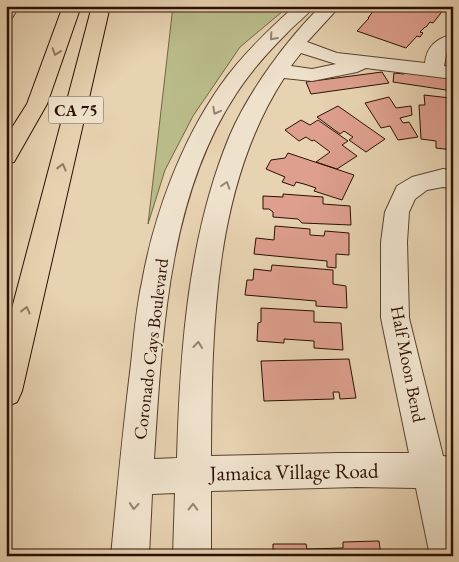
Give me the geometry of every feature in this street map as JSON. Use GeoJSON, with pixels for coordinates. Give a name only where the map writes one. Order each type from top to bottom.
{"type":"FeatureCollection","features":[{"type":"Feature","properties":{"kind":"highway","name":"CA 75"},"geometry":{"type":"LineString","coordinates":[[6,156],[56,6]]}},
{"type":"Feature","properties":{"kind":"highway"},"geometry":{"type":"LineString","coordinates":[[6,156],[37,104],[72,6]]}},
{"type":"Feature","properties":{"kind":"highway","name":"CA 75"},"geometry":{"type":"LineString","coordinates":[[6,391],[101,6]]}},
{"type":"Feature","properties":{"kind":"street","name":"Coronado Cays Boulevard"},"geometry":{"type":"LineString","coordinates":[[130,556],[157,274],[174,206],[194,153],[219,104],[276,33],[305,6]]}},
{"type":"Feature","properties":{"kind":"street"},"geometry":{"type":"LineString","coordinates":[[192,556],[196,357],[205,272],[223,194],[242,135],[300,38],[331,6]]}},
{"type":"Feature","properties":{"kind":"street"},"geometry":{"type":"LineString","coordinates":[[443,72],[434,54],[443,43],[453,40]]}},
{"type":"Feature","properties":{"kind":"street"},"geometry":{"type":"LineString","coordinates":[[297,45],[334,58],[443,72]]}},
{"type":"Feature","properties":{"kind":"street"},"geometry":{"type":"LineString","coordinates":[[279,71],[312,75],[374,62]]}},
{"type":"Feature","properties":{"kind":"street","name":"Half Moon Bend"},"geometry":{"type":"LineString","coordinates":[[449,556],[442,473],[396,318],[394,242],[397,212],[406,193],[420,183],[443,178],[453,179]]}},
{"type":"Feature","properties":{"kind":"street","name":"Jamaica Village Road"},"geometry":{"type":"LineString","coordinates":[[136,478],[194,474],[361,469],[442,473]]}},
{"type":"Feature","properties":{"kind":"green space"},"geometry":{"type":"Polygon","coordinates":[[[173,6],[289,6],[240,47],[193,116],[165,170],[148,224],[173,6]]]}},
{"type":"Feature","properties":{"kind":"building"},"geometry":{"type":"Polygon","coordinates":[[[377,6],[443,6],[442,8],[444,9],[433,23],[430,22],[420,32],[423,33],[420,37],[417,36],[406,48],[357,31],[377,6]]]}},
{"type":"Feature","properties":{"kind":"building"},"geometry":{"type":"Polygon","coordinates":[[[405,71],[453,78],[453,91],[393,82],[394,73],[404,74],[405,71]]]}},
{"type":"Feature","properties":{"kind":"building"},"geometry":{"type":"Polygon","coordinates":[[[382,72],[389,83],[311,94],[306,82],[382,72]]]}},
{"type":"Feature","properties":{"kind":"building"},"geometry":{"type":"Polygon","coordinates":[[[424,95],[453,100],[453,114],[449,113],[449,117],[452,117],[453,120],[453,150],[436,148],[436,141],[421,139],[419,105],[425,105],[424,95]]]}},
{"type":"Feature","properties":{"kind":"building"},"geometry":{"type":"Polygon","coordinates":[[[389,97],[396,108],[411,106],[412,115],[400,118],[403,123],[409,122],[418,137],[398,140],[390,126],[381,128],[365,103],[389,97]]]}},
{"type":"Feature","properties":{"kind":"building"},"geometry":{"type":"Polygon","coordinates":[[[338,106],[385,139],[366,152],[349,140],[353,137],[344,131],[340,134],[317,117],[338,106]]]}},
{"type":"Feature","properties":{"kind":"building"},"geometry":{"type":"Polygon","coordinates":[[[301,120],[310,125],[318,120],[348,141],[342,145],[357,156],[337,169],[316,162],[330,152],[314,140],[312,141],[306,137],[299,141],[285,130],[301,120]]]}},
{"type":"Feature","properties":{"kind":"building"},"geometry":{"type":"Polygon","coordinates":[[[288,153],[354,175],[342,200],[314,191],[316,188],[304,184],[296,182],[294,186],[282,182],[285,177],[266,169],[271,160],[285,158],[288,153]]]}},
{"type":"Feature","properties":{"kind":"building"},"geometry":{"type":"Polygon","coordinates":[[[283,194],[323,197],[323,204],[350,206],[351,225],[302,223],[298,219],[273,217],[273,212],[269,209],[263,209],[263,196],[283,197],[283,194]]]}},
{"type":"Feature","properties":{"kind":"building"},"geometry":{"type":"Polygon","coordinates":[[[275,226],[310,229],[310,235],[324,236],[325,231],[349,233],[349,255],[336,254],[336,268],[327,267],[327,261],[254,254],[256,238],[274,240],[275,226]]]}},
{"type":"Feature","properties":{"kind":"building"},"geometry":{"type":"Polygon","coordinates":[[[272,265],[333,270],[333,284],[346,286],[347,308],[316,306],[316,301],[245,295],[247,280],[253,280],[254,269],[271,271],[272,265]]]}},
{"type":"Feature","properties":{"kind":"building"},"geometry":{"type":"Polygon","coordinates":[[[261,308],[314,311],[314,322],[341,323],[343,350],[314,348],[314,341],[284,339],[284,343],[257,341],[258,323],[261,322],[261,308]]]}},
{"type":"Feature","properties":{"kind":"building"},"geometry":{"type":"Polygon","coordinates":[[[349,359],[356,398],[340,399],[339,392],[333,392],[334,399],[264,401],[261,361],[349,359]]]}},
{"type":"Feature","properties":{"kind":"building"},"geometry":{"type":"Polygon","coordinates":[[[379,541],[381,556],[273,556],[273,544],[306,544],[307,549],[343,548],[343,542],[379,541]]]}}]}
